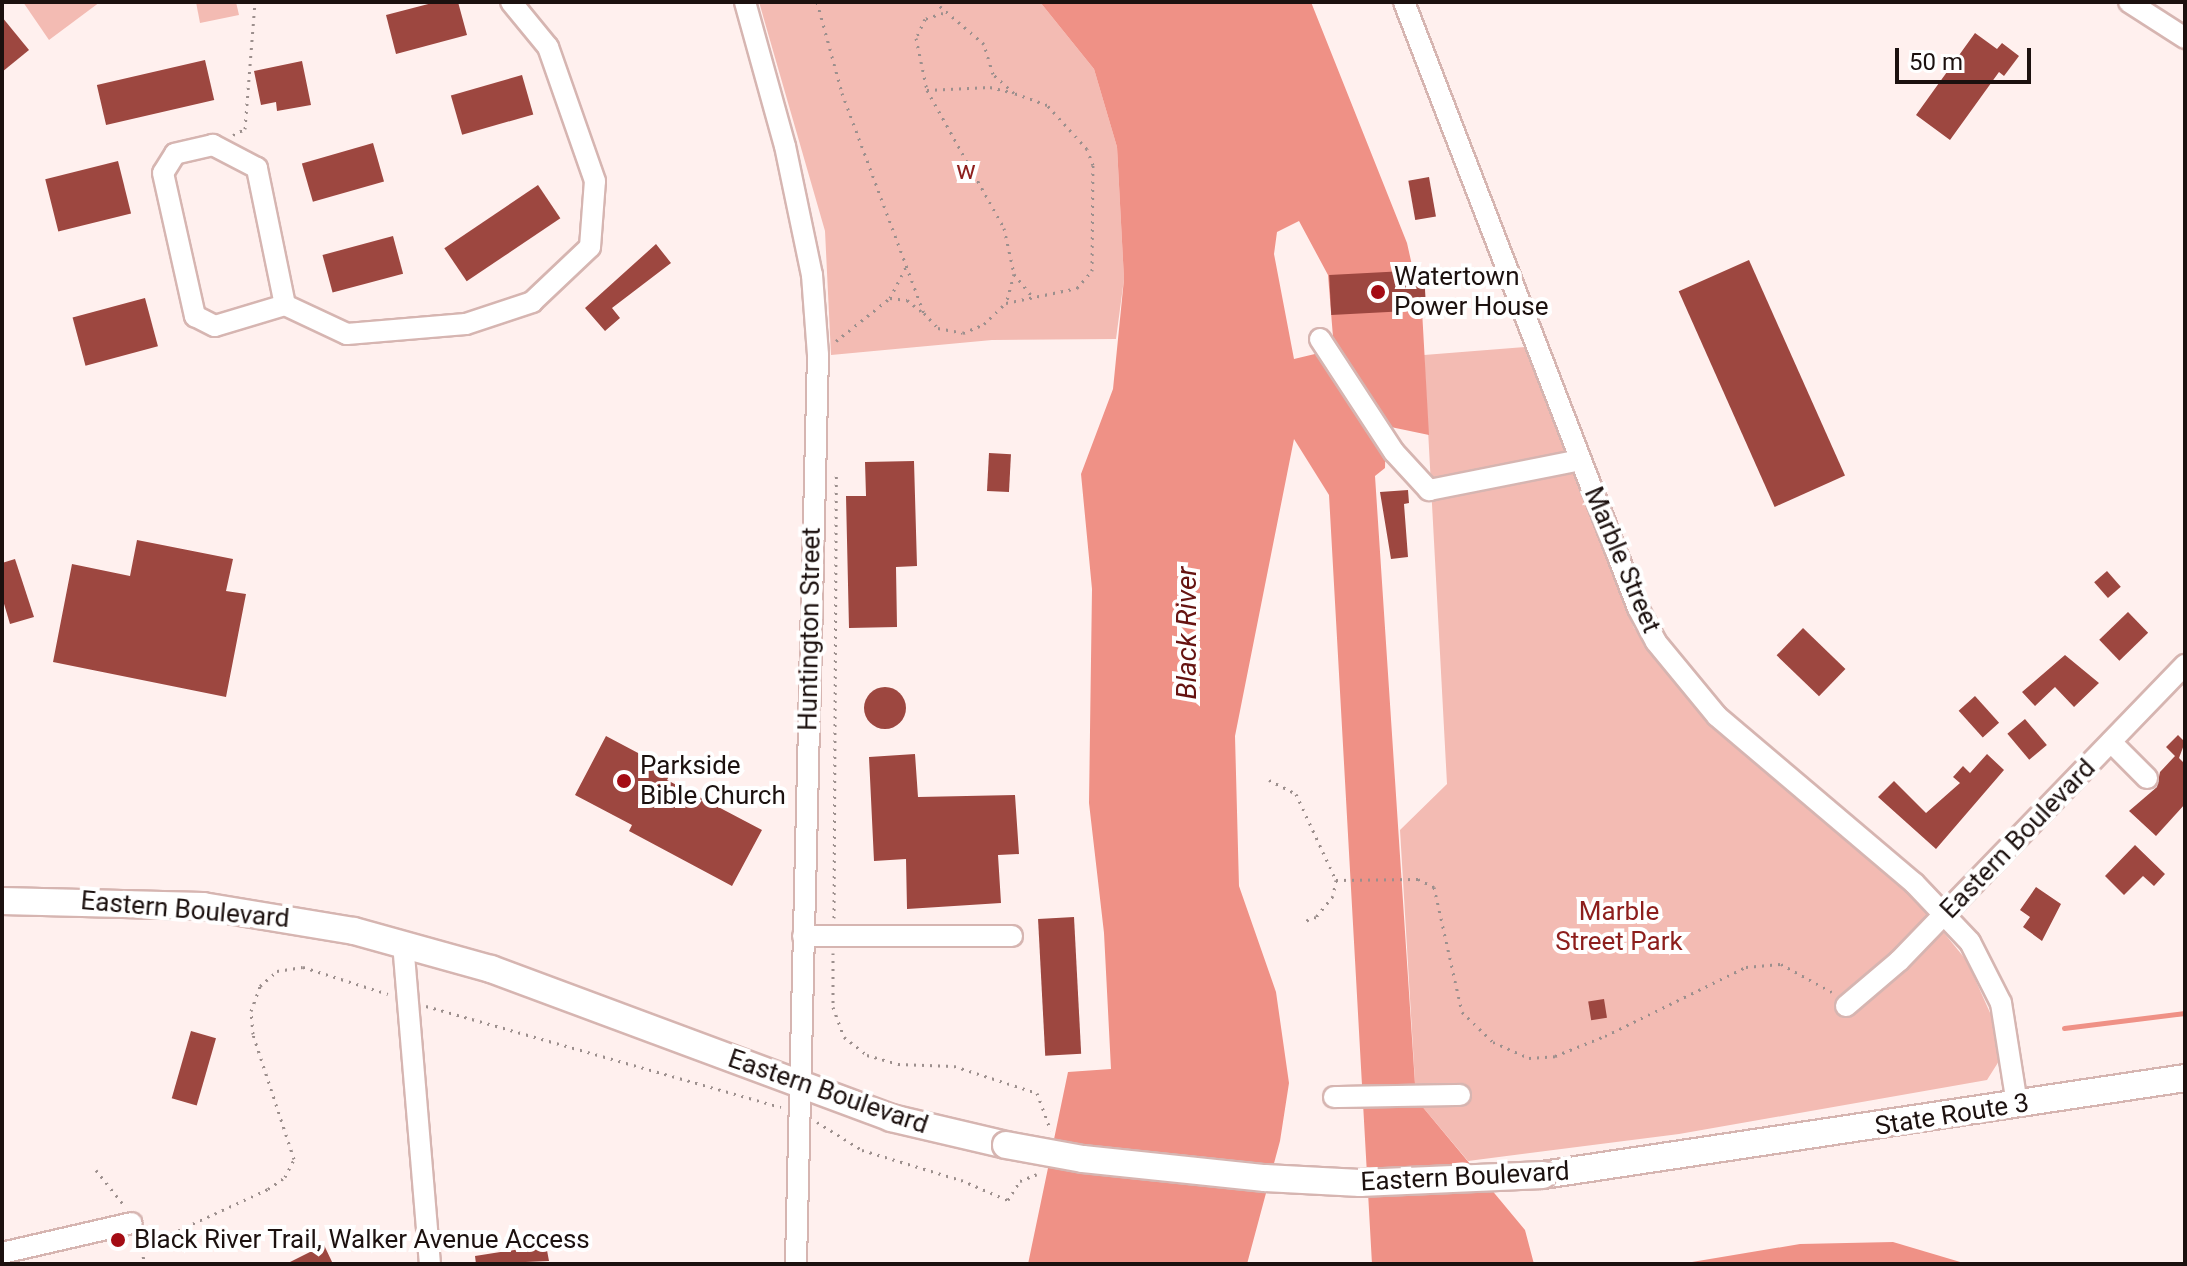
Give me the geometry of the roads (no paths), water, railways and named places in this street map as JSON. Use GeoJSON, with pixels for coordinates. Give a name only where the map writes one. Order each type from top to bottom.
{"type":"FeatureCollection","features":[{"type":"Feature","properties":{"kind":"main road","name":"Eastern Boulevard"},"geometry":{"type":"LineString","coordinates":[[2,901],[203,906],[403,943],[491,969],[891,1118],[1083,1159],[1265,1178],[1360,1183],[1543,1175],[1719,1151]]}},
{"type":"Feature","properties":{"kind":"main road","name":"State Route 3"},"geometry":{"type":"LineString","coordinates":[[1719,1151],[2185,1078]]}},
{"type":"Feature","properties":{"kind":"street"},"geometry":{"type":"LineString","coordinates":[[285,305],[257,168],[213,145],[175,154],[163,173],[195,316],[215,326],[285,305],[347,334],[466,324],[532,302],[590,247],[595,181],[548,47],[511,2]]}},
{"type":"Feature","properties":{"kind":"street","name":"Huntington Street"},"geometry":{"type":"LineString","coordinates":[[745,2],[785,146],[828,353],[803,936],[796,1264]]}},
{"type":"Feature","properties":{"kind":"street","name":"Marble Street"},"geometry":{"type":"LineString","coordinates":[[1404,2],[1638,608],[1671,664],[1781,775],[1946,915],[1970,942],[2001,1003],[2017,1104]]}},
{"type":"Feature","properties":{"kind":"street"},"geometry":{"type":"LineString","coordinates":[[2129,2],[2185,38]]}},
{"type":"Feature","properties":{"kind":"street"},"geometry":{"type":"LineString","coordinates":[[1320,339],[1394,452],[1429,490],[1580,460]]}},
{"type":"Feature","properties":{"kind":"street","name":"Eastern Boulevard"},"geometry":{"type":"LineString","coordinates":[[1846,1006],[1946,915],[2185,665]]}},
{"type":"Feature","properties":{"kind":"street"},"geometry":{"type":"LineString","coordinates":[[2111,742],[2147,778]]}},
{"type":"Feature","properties":{"kind":"street"},"geometry":{"type":"LineString","coordinates":[[803,936],[1012,936]]}},
{"type":"Feature","properties":{"kind":"street"},"geometry":{"type":"LineString","coordinates":[[403,943],[430,1264]]}},
{"type":"Feature","properties":{"kind":"street"},"geometry":{"type":"LineString","coordinates":[[1334,1097],[1460,1095]]}},
{"type":"Feature","properties":{"kind":"street"},"geometry":{"type":"LineString","coordinates":[[2,1253],[132,1223]]}},
{"type":"Feature","properties":{"kind":"water","name":"Black River"},"geometry":{"type":"Polygon","coordinates":[[[1040,2],[1311,2],[1407,243],[1422,310],[1429,435],[1386,426],[1385,468],[1375,476],[1416,1099],[1525,1230],[1534,1264],[1372,1264],[1329,495],[1294,439],[1235,736],[1239,886],[1276,992],[1289,1083],[1280,1141],[1247,1264],[1028,1264],[1068,1072],[1111,1069],[1104,933],[1089,803],[1092,589],[1081,474],[1113,389],[1124,279],[1117,147],[1094,69],[1040,2]],[[1299,221],[1277,232],[1274,254],[1294,359],[1319,353],[1333,337],[1328,275],[1299,221]]]}},
{"type":"Feature","properties":{"kind":"water"},"geometry":{"type":"Polygon","coordinates":[[[1893,1242],[1967,1264],[1680,1264],[1800,1244],[1893,1242]]]}},
{"type":"Feature","properties":{"kind":"waterway"},"geometry":{"type":"LineString","coordinates":[[2064,1028],[2185,1013]]}},
{"type":"Feature","properties":{"kind":"place","name":"Watertown Power House"},"geometry":{"type":"Point","coordinates":[1378,292]}},
{"type":"Feature","properties":{"kind":"place","name":"Parkside Bible Church"},"geometry":{"type":"Point","coordinates":[624,781]}},
{"type":"Feature","properties":{"kind":"place","name":"Black River Trail, Walker Avenue Access"},"geometry":{"type":"Point","coordinates":[118,1240]}},
{"type":"Feature","properties":{"kind":"park label","name":"w"},"geometry":{"type":"Point","coordinates":[966,171]}},
{"type":"Feature","properties":{"kind":"park label","name":"Marble Street Park"},"geometry":{"type":"Point","coordinates":[1619,927]}}]}
